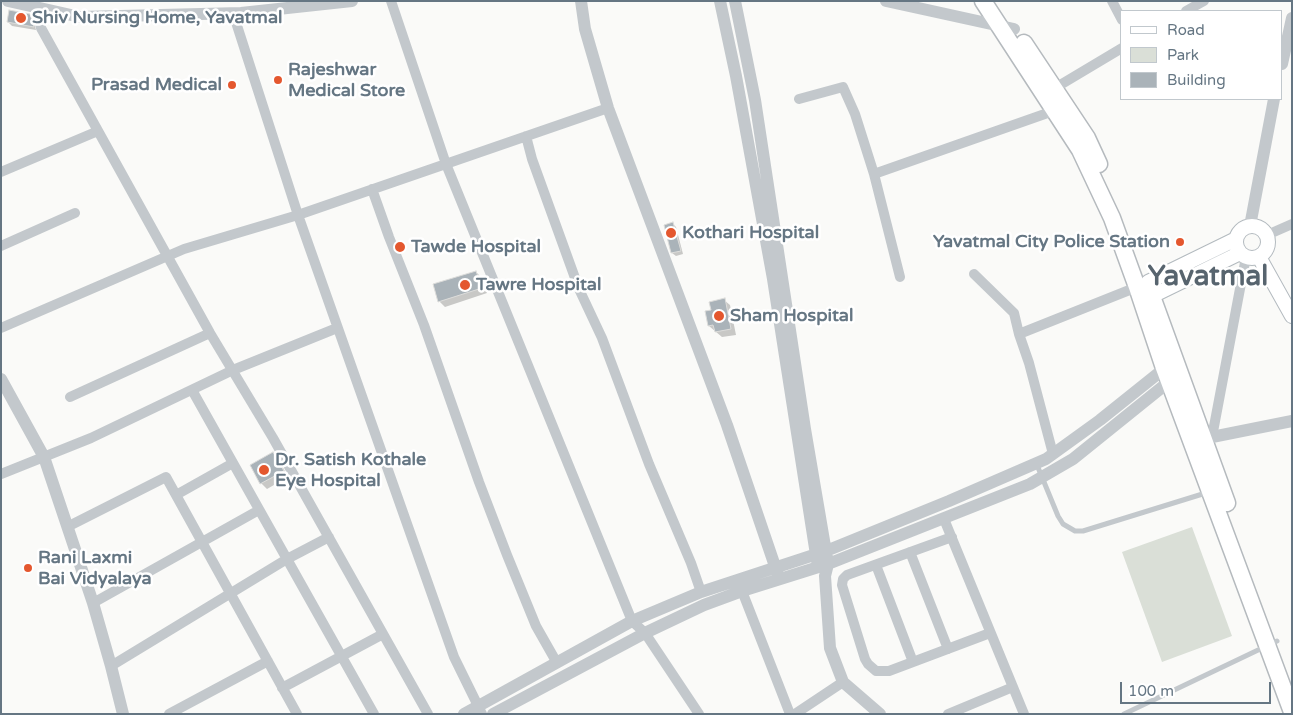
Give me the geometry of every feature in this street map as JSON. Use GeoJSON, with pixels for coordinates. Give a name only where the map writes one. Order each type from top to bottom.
{"type":"FeatureCollection","features":[{"type":"Feature","properties":{"kind":"main road"},"geometry":{"type":"LineString","coordinates":[[984,1],[1055,88],[1061,108]]}},
{"type":"Feature","properties":{"kind":"main road"},"geometry":{"type":"LineString","coordinates":[[997,1],[1007,28],[1061,108],[1087,138],[1122,213],[1172,371],[1272,643],[1292,712]]}},
{"type":"Feature","properties":{"kind":"main road"},"geometry":{"type":"LineString","coordinates":[[1146,288],[1248,256],[1263,254],[1268,246],[1267,236],[1260,228],[1250,226],[1241,230],[1235,244],[1248,256],[1292,316]]}},
{"type":"Feature","properties":{"kind":"main road"},"geometry":{"type":"LineString","coordinates":[[1146,288],[1236,239]]}},
{"type":"Feature","properties":{"kind":"main road"},"geometry":{"type":"LineString","coordinates":[[1172,371],[1209,438],[1216,490]]}},
{"type":"Feature","properties":{"kind":"main road"},"geometry":{"type":"LineString","coordinates":[[1272,643],[1292,682]]}},
{"type":"Feature","properties":{"kind":"street"},"geometry":{"type":"LineString","coordinates":[[8,1],[80,17],[233,13],[295,4],[352,1]]}},
{"type":"Feature","properties":{"kind":"street"},"geometry":{"type":"LineString","coordinates":[[392,1],[446,164],[632,621],[645,633],[699,714]]}},
{"type":"Feature","properties":{"kind":"street"},"geometry":{"type":"LineString","coordinates":[[581,1],[584,29],[608,108],[727,425],[778,574]]}},
{"type":"Feature","properties":{"kind":"street"},"geometry":{"type":"LineString","coordinates":[[720,1],[776,268]]}},
{"type":"Feature","properties":{"kind":"street"},"geometry":{"type":"LineString","coordinates":[[736,1],[755,100],[776,268],[822,563],[830,648],[843,682],[874,711]]}},
{"type":"Feature","properties":{"kind":"street"},"geometry":{"type":"LineString","coordinates":[[886,1],[1007,28]]}},
{"type":"Feature","properties":{"kind":"street"},"geometry":{"type":"LineString","coordinates":[[1112,1],[1120,16]]}},
{"type":"Feature","properties":{"kind":"street"},"geometry":{"type":"LineString","coordinates":[[1190,6],[1204,1]]}},
{"type":"Feature","properties":{"kind":"street"},"geometry":{"type":"LineString","coordinates":[[35,7],[41,28],[210,333],[329,537],[428,714]]}},
{"type":"Feature","properties":{"kind":"street"},"geometry":{"type":"LineString","coordinates":[[233,13],[298,215],[454,657],[480,710]]}},
{"type":"Feature","properties":{"kind":"street"},"geometry":{"type":"LineString","coordinates":[[1283,60],[1291,25]]}},
{"type":"Feature","properties":{"kind":"street"},"geometry":{"type":"LineString","coordinates":[[1055,88],[1120,49]]}},
{"type":"Feature","properties":{"kind":"street"},"geometry":{"type":"LineString","coordinates":[[799,99],[843,87],[874,174],[900,277]]}},
{"type":"Feature","properties":{"kind":"street"},"geometry":{"type":"LineString","coordinates":[[1250,226],[1274,100]]}},
{"type":"Feature","properties":{"kind":"street"},"geometry":{"type":"LineString","coordinates":[[1,328],[184,249],[298,215],[608,108]]}},
{"type":"Feature","properties":{"kind":"street"},"geometry":{"type":"LineString","coordinates":[[874,174],[1061,108]]}},
{"type":"Feature","properties":{"kind":"street"},"geometry":{"type":"LineString","coordinates":[[1,172],[98,131]]}},
{"type":"Feature","properties":{"kind":"street"},"geometry":{"type":"LineString","coordinates":[[526,136],[532,159],[575,280],[602,338],[649,464],[691,563],[701,592]]}},
{"type":"Feature","properties":{"kind":"street"},"geometry":{"type":"LineString","coordinates":[[372,189],[424,325],[500,537],[536,626],[557,663]]}},
{"type":"Feature","properties":{"kind":"street"},"geometry":{"type":"LineString","coordinates":[[1,246],[75,213]]}},
{"type":"Feature","properties":{"kind":"street"},"geometry":{"type":"LineString","coordinates":[[1267,236],[1292,224]]}},
{"type":"Feature","properties":{"kind":"street"},"geometry":{"type":"LineString","coordinates":[[1248,256],[1209,438],[1292,421]]}},
{"type":"Feature","properties":{"kind":"street"},"geometry":{"type":"LineString","coordinates":[[974,274],[1014,313],[1053,454]]}},
{"type":"Feature","properties":{"kind":"street"},"geometry":{"type":"LineString","coordinates":[[1019,334],[1146,288]]}},
{"type":"Feature","properties":{"kind":"street"},"geometry":{"type":"LineString","coordinates":[[1,474],[91,438],[233,370],[338,328]]}},
{"type":"Feature","properties":{"kind":"street"},"geometry":{"type":"LineString","coordinates":[[70,397],[210,333]]}},
{"type":"Feature","properties":{"kind":"street"},"geometry":{"type":"LineString","coordinates":[[822,563],[1053,454],[1172,371]]}},
{"type":"Feature","properties":{"kind":"street"},"geometry":{"type":"LineString","coordinates":[[464,714],[480,710],[557,663],[632,621],[701,592],[822,563],[1030,484],[1073,459],[1172,371]]}},
{"type":"Feature","properties":{"kind":"street"},"geometry":{"type":"LineString","coordinates":[[1,379],[44,457],[93,603],[112,666],[123,714]]}},
{"type":"Feature","properties":{"kind":"street"},"geometry":{"type":"LineString","coordinates":[[192,390],[374,714]]}},
{"type":"Feature","properties":{"kind":"street"},"geometry":{"type":"LineString","coordinates":[[176,495],[233,463]]}},
{"type":"Feature","properties":{"kind":"street"},"geometry":{"type":"LineString","coordinates":[[67,527],[166,478],[297,714]]}},
{"type":"Feature","properties":{"kind":"street"},"geometry":{"type":"LineString","coordinates":[[93,603],[260,510]]}},
{"type":"Feature","properties":{"kind":"street"},"geometry":{"type":"LineString","coordinates":[[944,518],[1024,714]]}},
{"type":"Feature","properties":{"kind":"street"},"geometry":{"type":"LineString","coordinates":[[112,666],[287,559],[329,537]]}},
{"type":"Feature","properties":{"kind":"street"},"geometry":{"type":"LineString","coordinates":[[952,537],[847,576],[843,580],[842,585],[865,659],[876,671],[882,672],[990,633]]}},
{"type":"Feature","properties":{"kind":"street"},"geometry":{"type":"LineString","coordinates":[[910,552],[948,649]]}},
{"type":"Feature","properties":{"kind":"street"},"geometry":{"type":"LineString","coordinates":[[876,565],[913,662]]}},
{"type":"Feature","properties":{"kind":"street"},"geometry":{"type":"LineString","coordinates":[[493,714],[645,633],[704,605],[742,591],[778,574]]}},
{"type":"Feature","properties":{"kind":"street"},"geometry":{"type":"LineString","coordinates":[[742,591],[790,714]]}},
{"type":"Feature","properties":{"kind":"street"},"geometry":{"type":"LineString","coordinates":[[282,688],[383,634]]}},
{"type":"Feature","properties":{"kind":"street"},"geometry":{"type":"LineString","coordinates":[[169,714],[268,661]]}},
{"type":"Feature","properties":{"kind":"street"},"geometry":{"type":"LineString","coordinates":[[795,714],[843,682]]}},
{"type":"Feature","properties":{"kind":"street"},"geometry":{"type":"LineString","coordinates":[[948,714],[1012,687]]}},
{"type":"Feature","properties":{"kind":"lane"},"geometry":{"type":"LineString","coordinates":[[1036,463],[1058,516],[1063,524],[1075,531],[1083,531],[1216,490]]}},
{"type":"Feature","properties":{"kind":"lane"},"geometry":{"type":"LineString","coordinates":[[1124,714],[1272,643]]}},
{"type":"Feature","properties":{"kind":"green space"},"geometry":{"type":"Polygon","coordinates":[[[1192,527],[1232,636],[1162,662],[1122,552],[1192,527]]]}},
{"type":"Feature","properties":{"kind":"building"},"geometry":{"type":"Polygon","coordinates":[[[9,10],[30,14],[34,27],[7,22],[9,10]]]}},
{"type":"Feature","properties":{"kind":"building"},"geometry":{"type":"Polygon","coordinates":[[[673,222],[681,251],[671,253],[664,225],[673,222]]]}},
{"type":"Feature","properties":{"kind":"building"},"geometry":{"type":"Polygon","coordinates":[[[476,271],[482,288],[438,302],[433,284],[476,271]]]}},
{"type":"Feature","properties":{"kind":"building"},"geometry":{"type":"Polygon","coordinates":[[[725,298],[731,329],[715,332],[713,325],[708,326],[705,311],[711,310],[709,302],[725,298]]]}},
{"type":"Feature","properties":{"kind":"building"},"geometry":{"type":"Polygon","coordinates":[[[273,452],[284,471],[260,484],[250,465],[273,452]]]}},
{"type":"Feature","properties":{"kind":"place","name":"Shiv Nursing Home, Yavatmal"},"geometry":{"type":"Point","coordinates":[21,18]}},
{"type":"Feature","properties":{"kind":"place","name":"Rajeshwar Medical Store"},"geometry":{"type":"Point","coordinates":[278,80]}},
{"type":"Feature","properties":{"kind":"place","name":"Prasad Medical"},"geometry":{"type":"Point","coordinates":[232,85]}},
{"type":"Feature","properties":{"kind":"place","name":"Kothari Hospital"},"geometry":{"type":"Point","coordinates":[671,233]}},
{"type":"Feature","properties":{"kind":"place","name":"Yavatmal City Police Station"},"geometry":{"type":"Point","coordinates":[1180,242]}},
{"type":"Feature","properties":{"kind":"place","name":"Tawde Hospital"},"geometry":{"type":"Point","coordinates":[400,247]}},
{"type":"Feature","properties":{"kind":"place","name":"Tawre Hospital"},"geometry":{"type":"Point","coordinates":[465,285]}},
{"type":"Feature","properties":{"kind":"place","name":"Sham Hospital"},"geometry":{"type":"Point","coordinates":[719,316]}},
{"type":"Feature","properties":{"kind":"place","name":"Dr. Satish Kothale Eye Hospital"},"geometry":{"type":"Point","coordinates":[264,470]}},
{"type":"Feature","properties":{"kind":"place","name":"Rani Laxmi Bai Vidyalaya"},"geometry":{"type":"Point","coordinates":[28,568]}},
{"type":"Feature","properties":{"kind":"district","name":"Yavatmal"},"geometry":{"type":"Point","coordinates":[1208,278]}}]}
